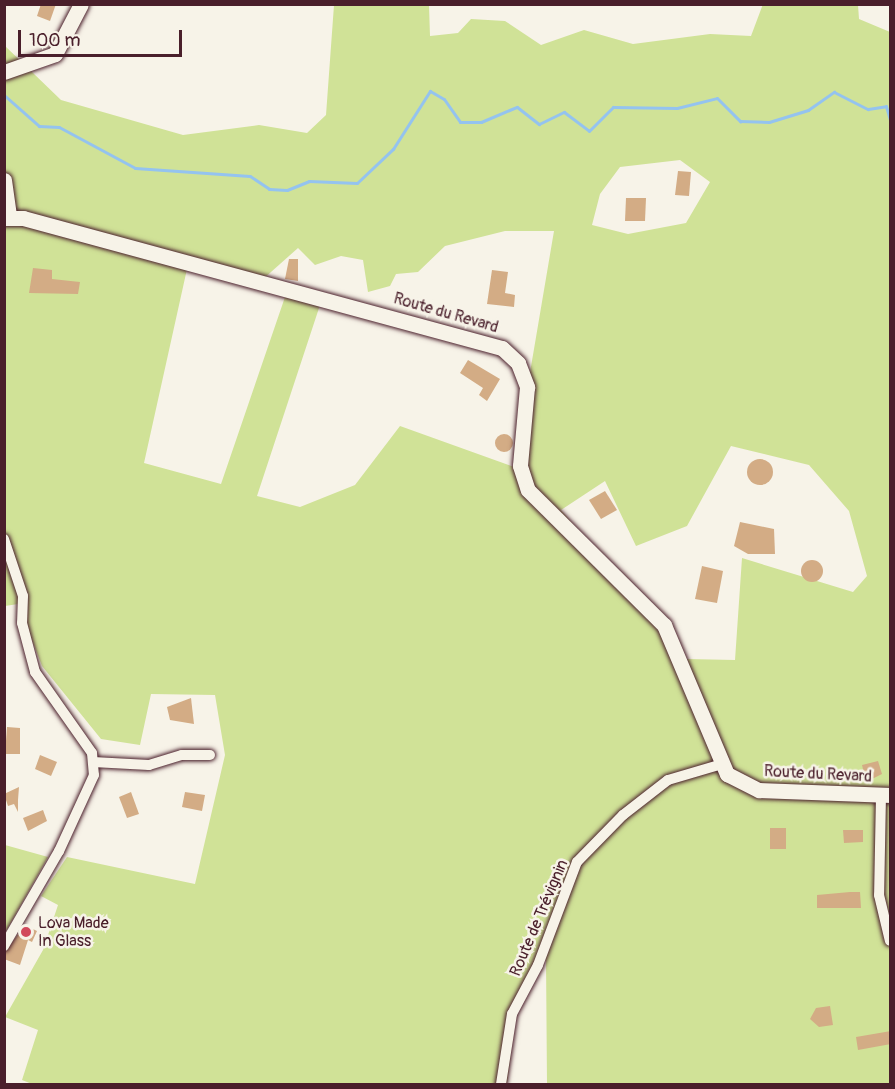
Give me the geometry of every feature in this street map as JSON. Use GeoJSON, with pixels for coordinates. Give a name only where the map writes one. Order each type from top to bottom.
{"type":"FeatureCollection","features":[{"type":"Feature","properties":{"kind":"main road"},"geometry":{"type":"LineString","coordinates":[[4,72],[55,54],[81,4]]}},
{"type":"Feature","properties":{"kind":"main road"},"geometry":{"type":"LineString","coordinates":[[4,180],[6,216]]}},
{"type":"Feature","properties":{"kind":"main road","name":"Route du Revard"},"geometry":{"type":"LineString","coordinates":[[6,216],[487,341],[510,354],[527,387],[520,466],[528,490],[664,625],[719,765],[738,783],[759,790],[886,795]]}},
{"type":"Feature","properties":{"kind":"street"},"geometry":{"type":"LineString","coordinates":[[4,540],[23,596],[22,623],[35,672],[93,762],[94,775],[59,851],[4,946]]}},
{"type":"Feature","properties":{"kind":"street"},"geometry":{"type":"LineString","coordinates":[[93,762],[149,765],[182,755],[210,756]]}},
{"type":"Feature","properties":{"kind":"street","name":"Route de Trévignin"},"geometry":{"type":"LineString","coordinates":[[501,1084],[512,1014],[538,965],[577,862],[661,785],[719,765]]}},
{"type":"Feature","properties":{"kind":"street"},"geometry":{"type":"LineString","coordinates":[[886,795],[879,895],[891,941]]}},
{"type":"Feature","properties":{"kind":"green space"},"geometry":{"type":"Polygon","coordinates":[[[763,4],[858,5],[859,19],[890,32],[890,1084],[547,1084],[546,958],[516,1016],[507,1084],[32,1084],[22,1080],[38,1030],[5,1017],[43,950],[58,905],[41,896],[67,857],[195,884],[225,755],[215,695],[151,694],[140,745],[101,739],[42,666],[18,604],[5,606],[4,45],[61,100],[183,135],[259,125],[307,133],[326,115],[334,5],[429,5],[430,36],[458,33],[471,19],[505,21],[541,45],[584,30],[633,44],[710,34],[751,36],[763,4]],[[680,160],[620,167],[600,194],[592,225],[628,234],[686,223],[710,182],[680,160]],[[505,231],[445,246],[418,272],[396,274],[390,286],[368,292],[363,260],[341,256],[315,265],[298,248],[262,280],[189,260],[144,463],[221,484],[285,297],[320,305],[257,496],[300,507],[355,485],[400,426],[514,467],[554,231],[505,231]],[[731,446],[687,526],[636,546],[605,481],[561,510],[687,659],[735,660],[742,558],[853,592],[867,576],[849,511],[809,465],[731,446]]]}},
{"type":"Feature","properties":{"kind":"green space"},"geometry":{"type":"Polygon","coordinates":[[[4,845],[48,857],[5,933],[4,845]]]}},
{"type":"Feature","properties":{"kind":"building"},"geometry":{"type":"Polygon","coordinates":[[[41,4],[56,4],[50,21],[37,16],[41,4]]]}},
{"type":"Feature","properties":{"kind":"building"},"geometry":{"type":"Polygon","coordinates":[[[678,171],[691,172],[689,196],[675,195],[678,171]]]}},
{"type":"Feature","properties":{"kind":"building"},"geometry":{"type":"Polygon","coordinates":[[[626,198],[646,198],[645,221],[625,221],[626,198]]]}},
{"type":"Feature","properties":{"kind":"building"},"geometry":{"type":"Polygon","coordinates":[[[289,259],[298,259],[298,281],[285,279],[289,259]]]}},
{"type":"Feature","properties":{"kind":"building"},"geometry":{"type":"Polygon","coordinates":[[[33,268],[52,270],[52,279],[80,282],[78,294],[29,293],[33,268]]]}},
{"type":"Feature","properties":{"kind":"building"},"geometry":{"type":"Polygon","coordinates":[[[492,270],[508,272],[505,293],[515,295],[514,307],[487,304],[492,270]]]}},
{"type":"Feature","properties":{"kind":"building"},"geometry":{"type":"Polygon","coordinates":[[[468,360],[500,379],[487,401],[479,395],[483,388],[460,373],[468,360]]]}},
{"type":"Feature","properties":{"kind":"building"},"geometry":{"type":"Polygon","coordinates":[[[500,434],[508,434],[513,439],[511,450],[500,452],[495,447],[495,439],[500,434]]]}},
{"type":"Feature","properties":{"kind":"building"},"geometry":{"type":"Polygon","coordinates":[[[760,459],[769,463],[773,472],[769,481],[760,485],[751,481],[747,472],[751,463],[760,459]]]}},
{"type":"Feature","properties":{"kind":"building"},"geometry":{"type":"Polygon","coordinates":[[[605,491],[617,510],[601,519],[589,500],[605,491]]]}},
{"type":"Feature","properties":{"kind":"building"},"geometry":{"type":"Polygon","coordinates":[[[740,522],[774,529],[775,554],[748,554],[734,546],[740,522]]]}},
{"type":"Feature","properties":{"kind":"building"},"geometry":{"type":"Polygon","coordinates":[[[812,560],[820,563],[823,571],[820,579],[812,582],[804,579],[801,571],[804,563],[812,560]]]}},
{"type":"Feature","properties":{"kind":"building"},"geometry":{"type":"Polygon","coordinates":[[[702,566],[723,571],[717,603],[695,599],[702,566]]]}},
{"type":"Feature","properties":{"kind":"building"},"geometry":{"type":"Polygon","coordinates":[[[191,698],[194,724],[170,720],[167,707],[191,698]]]}},
{"type":"Feature","properties":{"kind":"building"},"geometry":{"type":"Polygon","coordinates":[[[7,727],[20,728],[20,754],[5,754],[7,727]]]}},
{"type":"Feature","properties":{"kind":"building"},"geometry":{"type":"Polygon","coordinates":[[[40,755],[57,762],[51,776],[35,769],[40,755]]]}},
{"type":"Feature","properties":{"kind":"building"},"geometry":{"type":"Polygon","coordinates":[[[878,761],[882,774],[866,782],[862,765],[878,761]]]}},
{"type":"Feature","properties":{"kind":"building"},"geometry":{"type":"Polygon","coordinates":[[[19,787],[18,812],[14,804],[8,806],[4,794],[19,787]]]}},
{"type":"Feature","properties":{"kind":"building"},"geometry":{"type":"Polygon","coordinates":[[[131,792],[139,814],[127,818],[119,797],[131,792]]]}},
{"type":"Feature","properties":{"kind":"building"},"geometry":{"type":"Polygon","coordinates":[[[185,792],[205,795],[202,811],[182,807],[185,792]]]}},
{"type":"Feature","properties":{"kind":"building"},"geometry":{"type":"Polygon","coordinates":[[[43,810],[47,821],[28,831],[23,818],[43,810]]]}},
{"type":"Feature","properties":{"kind":"building"},"geometry":{"type":"Polygon","coordinates":[[[770,828],[786,828],[786,849],[770,849],[770,828]]]}},
{"type":"Feature","properties":{"kind":"building"},"geometry":{"type":"Polygon","coordinates":[[[843,830],[863,830],[863,842],[844,843],[843,830]]]}},
{"type":"Feature","properties":{"kind":"building"},"geometry":{"type":"Polygon","coordinates":[[[860,892],[861,908],[817,908],[817,895],[860,892]]]}},
{"type":"Feature","properties":{"kind":"building"},"geometry":{"type":"Polygon","coordinates":[[[25,925],[37,931],[32,942],[28,940],[20,965],[4,959],[4,953],[25,925]]]}},
{"type":"Feature","properties":{"kind":"building"},"geometry":{"type":"Polygon","coordinates":[[[830,1006],[833,1025],[819,1027],[810,1019],[816,1008],[830,1006]]]}},
{"type":"Feature","properties":{"kind":"building"},"geometry":{"type":"Polygon","coordinates":[[[891,1031],[891,1044],[858,1050],[856,1037],[891,1031]]]}},
{"type":"Feature","properties":{"kind":"waterway"},"geometry":{"type":"LineString","coordinates":[[4,95],[39,126],[59,127],[135,168],[250,176],[269,189],[287,190],[309,181],[357,183],[393,149],[430,91],[444,99],[460,122],[481,122],[517,107],[539,124],[564,112],[589,131],[613,107],[677,108],[717,98],[740,121],[769,122],[808,110],[834,92],[868,109],[886,106],[890,120]]}},
{"type":"Feature","properties":{"kind":"place","name":"Lova Made In Glass"},"geometry":{"type":"Point","coordinates":[26,932]}}]}
